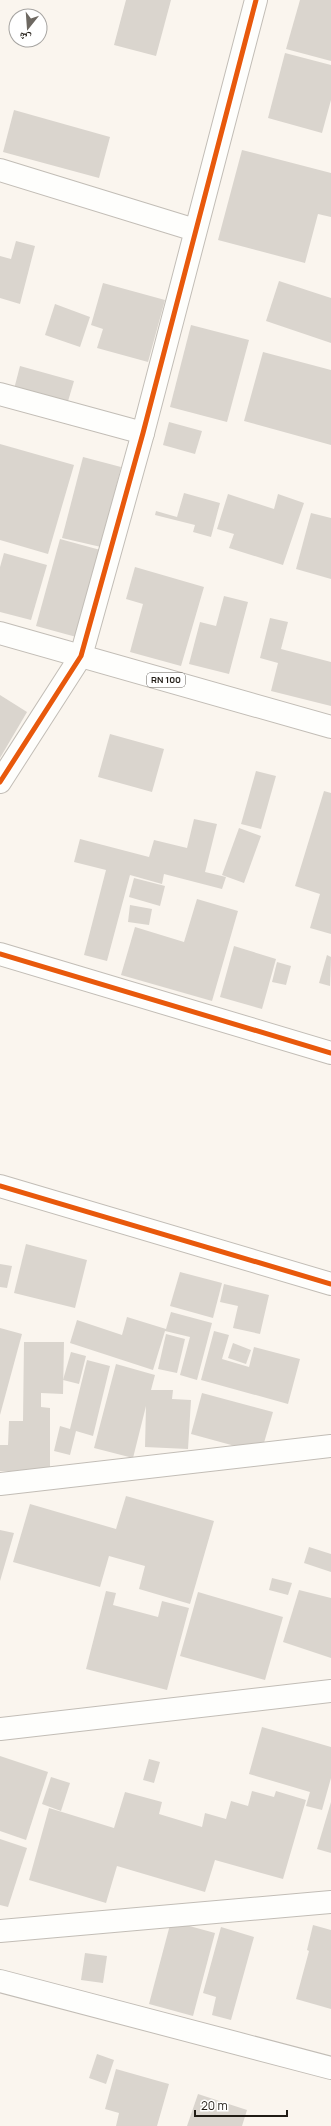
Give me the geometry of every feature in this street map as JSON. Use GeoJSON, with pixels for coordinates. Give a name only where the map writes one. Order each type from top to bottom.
{"type":"FeatureCollection","features":[{"type":"Feature","properties":{"kind":"street"},"geometry":{"type":"LineString","coordinates":[[0,782],[81,656],[143,432],[256,0]]}},
{"type":"Feature","properties":{"kind":"street"},"geometry":{"type":"LineString","coordinates":[[0,170],[195,230]]}},
{"type":"Feature","properties":{"kind":"street"},"geometry":{"type":"LineString","coordinates":[[0,394],[143,432]]}},
{"type":"Feature","properties":{"kind":"street","name":"RN 100"},"geometry":{"type":"LineString","coordinates":[[0,633],[331,727]]}},
{"type":"Feature","properties":{"kind":"street"},"geometry":{"type":"LineString","coordinates":[[0,954],[331,1053]]}},
{"type":"Feature","properties":{"kind":"street"},"geometry":{"type":"LineString","coordinates":[[0,1186],[331,1284]]}},
{"type":"Feature","properties":{"kind":"street"},"geometry":{"type":"LineString","coordinates":[[0,1484],[331,1446]]}},
{"type":"Feature","properties":{"kind":"street"},"geometry":{"type":"LineString","coordinates":[[0,1729],[331,1691]]}},
{"type":"Feature","properties":{"kind":"street"},"geometry":{"type":"LineString","coordinates":[[0,1931],[331,1902]]}},
{"type":"Feature","properties":{"kind":"street"},"geometry":{"type":"LineString","coordinates":[[0,1981],[331,2068]]}},
{"type":"Feature","properties":{"kind":"building"},"geometry":{"type":"Polygon","coordinates":[[[126,0],[171,0],[156,56],[114,45],[126,0]]]}},
{"type":"Feature","properties":{"kind":"building"},"geometry":{"type":"Polygon","coordinates":[[[300,0],[331,0],[331,61],[286,49],[300,0]]]}},
{"type":"Feature","properties":{"kind":"building"},"geometry":{"type":"Polygon","coordinates":[[[285,53],[331,65],[331,100],[322,133],[268,118],[285,53]]]}},
{"type":"Feature","properties":{"kind":"building"},"geometry":{"type":"Polygon","coordinates":[[[14,110],[110,137],[99,178],[3,152],[14,110]]]}},
{"type":"Feature","properties":{"kind":"building"},"geometry":{"type":"Polygon","coordinates":[[[242,150],[331,173],[331,217],[318,214],[305,263],[218,240],[242,150]]]}},
{"type":"Feature","properties":{"kind":"building"},"geometry":{"type":"Polygon","coordinates":[[[16,241],[35,246],[20,304],[0,298],[0,256],[11,259],[16,241]]]}},
{"type":"Feature","properties":{"kind":"building"},"geometry":{"type":"Polygon","coordinates":[[[279,281],[331,298],[331,343],[266,321],[279,281]]]}},
{"type":"Feature","properties":{"kind":"building"},"geometry":{"type":"Polygon","coordinates":[[[103,283],[165,300],[148,362],[97,348],[103,329],[91,325],[103,283]]]}},
{"type":"Feature","properties":{"kind":"building"},"geometry":{"type":"Polygon","coordinates":[[[55,304],[90,317],[80,347],[45,335],[55,304]]]}},
{"type":"Feature","properties":{"kind":"building"},"geometry":{"type":"Polygon","coordinates":[[[191,325],[249,340],[227,422],[170,407],[191,325]]]}},
{"type":"Feature","properties":{"kind":"building"},"geometry":{"type":"Polygon","coordinates":[[[263,352],[331,370],[331,445],[244,421],[263,352]]]}},
{"type":"Feature","properties":{"kind":"building"},"geometry":{"type":"Polygon","coordinates":[[[20,366],[74,381],[66,408],[13,393],[20,366]]]}},
{"type":"Feature","properties":{"kind":"building"},"geometry":{"type":"Polygon","coordinates":[[[169,422],[202,431],[195,454],[163,445],[169,422]]]}},
{"type":"Feature","properties":{"kind":"building"},"geometry":{"type":"Polygon","coordinates":[[[0,444],[74,465],[48,554],[0,540],[0,444]]]}},
{"type":"Feature","properties":{"kind":"building"},"geometry":{"type":"Polygon","coordinates":[[[83,457],[121,467],[101,547],[62,538],[83,457]]]}},
{"type":"Feature","properties":{"kind":"building"},"geometry":{"type":"Polygon","coordinates":[[[184,493],[220,503],[211,537],[193,532],[195,525],[155,515],[156,511],[177,517],[184,493]]]}},
{"type":"Feature","properties":{"kind":"building"},"geometry":{"type":"Polygon","coordinates":[[[228,494],[274,509],[278,494],[304,503],[283,565],[229,548],[234,534],[217,529],[228,494]]]}},
{"type":"Feature","properties":{"kind":"building"},"geometry":{"type":"Polygon","coordinates":[[[311,513],[331,518],[331,579],[296,569],[311,513]]]}},
{"type":"Feature","properties":{"kind":"building"},"geometry":{"type":"Polygon","coordinates":[[[60,539],[104,551],[80,638],[36,626],[60,539]]]}},
{"type":"Feature","properties":{"kind":"building"},"geometry":{"type":"Polygon","coordinates":[[[4,553],[47,565],[31,620],[0,612],[0,567],[4,553]]]}},
{"type":"Feature","properties":{"kind":"building"},"geometry":{"type":"Polygon","coordinates":[[[135,567],[204,587],[181,666],[130,652],[143,604],[126,599],[135,567]]]}},
{"type":"Feature","properties":{"kind":"building"},"geometry":{"type":"Polygon","coordinates":[[[224,596],[248,602],[229,674],[189,664],[200,622],[216,626],[224,596]]]}},
{"type":"Feature","properties":{"kind":"building"},"geometry":{"type":"Polygon","coordinates":[[[270,618],[288,622],[281,649],[331,662],[331,706],[271,691],[278,663],[260,658],[270,618]]]}},
{"type":"Feature","properties":{"kind":"building"},"geometry":{"type":"Polygon","coordinates":[[[0,695],[27,712],[0,758],[0,695]]]}},
{"type":"Feature","properties":{"kind":"building"},"geometry":{"type":"Polygon","coordinates":[[[110,734],[164,749],[152,792],[98,777],[110,734]]]}},
{"type":"Feature","properties":{"kind":"building"},"geometry":{"type":"Polygon","coordinates":[[[256,771],[276,776],[261,829],[241,824],[256,771]]]}},
{"type":"Feature","properties":{"kind":"building"},"geometry":{"type":"Polygon","coordinates":[[[324,791],[331,793],[331,934],[310,928],[320,894],[295,886],[324,791]]]}},
{"type":"Feature","properties":{"kind":"building"},"geometry":{"type":"Polygon","coordinates":[[[194,819],[217,824],[205,872],[226,877],[222,889],[164,874],[162,884],[130,875],[107,961],[84,955],[106,870],[74,862],[80,839],[149,857],[154,840],[187,848],[194,819]]]}},
{"type":"Feature","properties":{"kind":"building"},"geometry":{"type":"Polygon","coordinates":[[[239,828],[261,836],[244,883],[222,875],[239,828]]]}},
{"type":"Feature","properties":{"kind":"building"},"geometry":{"type":"Polygon","coordinates":[[[134,878],[165,886],[160,906],[129,897],[134,878]]]}},
{"type":"Feature","properties":{"kind":"building"},"geometry":{"type":"Polygon","coordinates":[[[197,899],[238,911],[212,1001],[121,975],[135,927],[184,942],[197,899]]]}},
{"type":"Feature","properties":{"kind":"building"},"geometry":{"type":"Polygon","coordinates":[[[130,905],[152,909],[149,925],[128,922],[130,905]]]}},
{"type":"Feature","properties":{"kind":"building"},"geometry":{"type":"Polygon","coordinates":[[[234,946],[276,959],[262,1009],[220,997],[234,946]]]}},
{"type":"Feature","properties":{"kind":"building"},"geometry":{"type":"Polygon","coordinates":[[[327,955],[331,957],[330,986],[319,983],[327,955]]]}},
{"type":"Feature","properties":{"kind":"building"},"geometry":{"type":"Polygon","coordinates":[[[277,962],[291,966],[286,985],[272,982],[277,962]]]}},
{"type":"Feature","properties":{"kind":"building"},"geometry":{"type":"Polygon","coordinates":[[[26,1244],[87,1260],[75,1308],[14,1293],[26,1244]]]}},
{"type":"Feature","properties":{"kind":"building"},"geometry":{"type":"Polygon","coordinates":[[[0,1264],[12,1266],[7,1288],[0,1287],[0,1264]]]}},
{"type":"Feature","properties":{"kind":"building"},"geometry":{"type":"Polygon","coordinates":[[[180,1272],[222,1283],[213,1318],[170,1306],[180,1272]]]}},
{"type":"Feature","properties":{"kind":"building"},"geometry":{"type":"Polygon","coordinates":[[[224,1284],[269,1295],[260,1334],[233,1328],[238,1306],[220,1302],[224,1284]]]}},
{"type":"Feature","properties":{"kind":"building"},"geometry":{"type":"Polygon","coordinates":[[[171,1312],[212,1323],[197,1380],[180,1375],[190,1337],[165,1331],[153,1370],[70,1343],[77,1320],[122,1335],[127,1317],[166,1329],[171,1312]]]}},
{"type":"Feature","properties":{"kind":"building"},"geometry":{"type":"Polygon","coordinates":[[[0,1328],[22,1334],[0,1415],[0,1328]]]}},
{"type":"Feature","properties":{"kind":"building"},"geometry":{"type":"Polygon","coordinates":[[[214,1331],[229,1335],[222,1359],[249,1367],[254,1347],[300,1359],[288,1404],[201,1380],[214,1331]]]}},
{"type":"Feature","properties":{"kind":"building"},"geometry":{"type":"Polygon","coordinates":[[[166,1334],[185,1339],[177,1373],[158,1369],[166,1334]]]}},
{"type":"Feature","properties":{"kind":"building"},"geometry":{"type":"Polygon","coordinates":[[[24,1342],[64,1342],[63,1394],[41,1393],[41,1407],[50,1408],[50,1472],[0,1471],[0,1445],[8,1445],[9,1421],[23,1421],[24,1342]]]}},
{"type":"Feature","properties":{"kind":"building"},"geometry":{"type":"Polygon","coordinates":[[[233,1343],[251,1350],[246,1364],[228,1358],[233,1343]]]}},
{"type":"Feature","properties":{"kind":"building"},"geometry":{"type":"Polygon","coordinates":[[[71,1352],[86,1356],[79,1384],[63,1380],[71,1352]]]}},
{"type":"Feature","properties":{"kind":"building"},"geometry":{"type":"Polygon","coordinates":[[[87,1360],[110,1366],[93,1436],[76,1431],[70,1455],[54,1451],[60,1426],[70,1429],[87,1360]]]}},
{"type":"Feature","properties":{"kind":"building"},"geometry":{"type":"Polygon","coordinates":[[[116,1364],[155,1375],[151,1390],[173,1390],[172,1399],[191,1400],[188,1449],[145,1447],[146,1406],[133,1458],[94,1448],[116,1364]]]}},
{"type":"Feature","properties":{"kind":"building"},"geometry":{"type":"Polygon","coordinates":[[[202,1393],[273,1412],[261,1453],[191,1434],[202,1393]]]}},
{"type":"Feature","properties":{"kind":"building"},"geometry":{"type":"Polygon","coordinates":[[[126,1496],[214,1521],[190,1604],[139,1589],[145,1566],[109,1556],[100,1587],[13,1562],[30,1504],[116,1529],[126,1496]]]}},
{"type":"Feature","properties":{"kind":"building"},"geometry":{"type":"Polygon","coordinates":[[[0,1530],[14,1533],[0,1581],[0,1530]]]}},
{"type":"Feature","properties":{"kind":"building"},"geometry":{"type":"Polygon","coordinates":[[[309,1547],[331,1554],[331,1572],[304,1563],[309,1547]]]}},
{"type":"Feature","properties":{"kind":"building"},"geometry":{"type":"Polygon","coordinates":[[[272,1578],[292,1583],[288,1595],[269,1590],[272,1578]]]}},
{"type":"Feature","properties":{"kind":"building"},"geometry":{"type":"Polygon","coordinates":[[[299,1590],[331,1598],[331,1658],[283,1642],[299,1590]]]}},
{"type":"Feature","properties":{"kind":"building"},"geometry":{"type":"Polygon","coordinates":[[[106,1591],[116,1593],[113,1605],[158,1617],[162,1601],[189,1608],[167,1690],[86,1669],[106,1591]]]}},
{"type":"Feature","properties":{"kind":"building"},"geometry":{"type":"Polygon","coordinates":[[[198,1592],[283,1617],[265,1680],[180,1656],[198,1592]]]}},
{"type":"Feature","properties":{"kind":"building"},"geometry":{"type":"Polygon","coordinates":[[[262,1727],[331,1747],[331,1778],[322,1810],[306,1806],[310,1792],[249,1774],[262,1727]]]}},
{"type":"Feature","properties":{"kind":"building"},"geometry":{"type":"Polygon","coordinates":[[[0,1756],[48,1772],[26,1840],[0,1831],[0,1756]]]}},
{"type":"Feature","properties":{"kind":"building"},"geometry":{"type":"Polygon","coordinates":[[[149,1759],[160,1762],[154,1783],[143,1780],[149,1759]]]}},
{"type":"Feature","properties":{"kind":"building"},"geometry":{"type":"Polygon","coordinates":[[[51,1777],[70,1783],[61,1811],[42,1804],[51,1777]]]}},
{"type":"Feature","properties":{"kind":"building"},"geometry":{"type":"Polygon","coordinates":[[[252,1791],[274,1797],[276,1791],[306,1800],[283,1879],[215,1860],[205,1892],[117,1866],[106,1903],[29,1880],[49,1808],[114,1828],[125,1792],[162,1802],[159,1814],[202,1827],[205,1813],[226,1819],[231,1801],[248,1806],[252,1791]]]}},
{"type":"Feature","properties":{"kind":"building"},"geometry":{"type":"Polygon","coordinates":[[[331,1802],[331,1853],[317,1849],[331,1802]]]}},
{"type":"Feature","properties":{"kind":"building"},"geometry":{"type":"Polygon","coordinates":[[[0,1839],[27,1848],[8,1907],[0,1905],[0,1839]]]}},
{"type":"Feature","properties":{"kind":"building"},"geometry":{"type":"Polygon","coordinates":[[[171,1921],[215,1933],[193,2016],[149,2004],[171,1921]]]}},
{"type":"Feature","properties":{"kind":"building"},"geometry":{"type":"Polygon","coordinates":[[[313,1925],[331,1930],[331,2009],[296,1999],[309,1951],[307,1950],[313,1925]]]}},
{"type":"Feature","properties":{"kind":"building"},"geometry":{"type":"Polygon","coordinates":[[[221,1927],[254,1937],[231,2020],[212,2015],[216,1997],[203,1993],[221,1927]]]}},
{"type":"Feature","properties":{"kind":"building"},"geometry":{"type":"Polygon","coordinates":[[[85,1953],[107,1956],[103,1983],[81,1980],[85,1953]]]}},
{"type":"Feature","properties":{"kind":"building"},"geometry":{"type":"Polygon","coordinates":[[[97,2054],[114,2060],[106,2084],[89,2078],[97,2054]]]}},
{"type":"Feature","properties":{"kind":"building"},"geometry":{"type":"Polygon","coordinates":[[[116,2069],[169,2084],[157,2126],[116,2126],[119,2113],[105,2109],[116,2069]]]}},
{"type":"Feature","properties":{"kind":"building"},"geometry":{"type":"Polygon","coordinates":[[[198,2094],[247,2110],[242,2126],[187,2126],[198,2094]]]}},
{"type":"Feature","properties":{"kind":"cycle path"},"geometry":{"type":"LineString","coordinates":[[0,782],[81,656],[143,433],[256,0]]}},
{"type":"Feature","properties":{"kind":"cycle path"},"geometry":{"type":"LineString","coordinates":[[0,954],[331,1053]]}},
{"type":"Feature","properties":{"kind":"cycle path"},"geometry":{"type":"LineString","coordinates":[[0,1186],[331,1284]]}}]}
